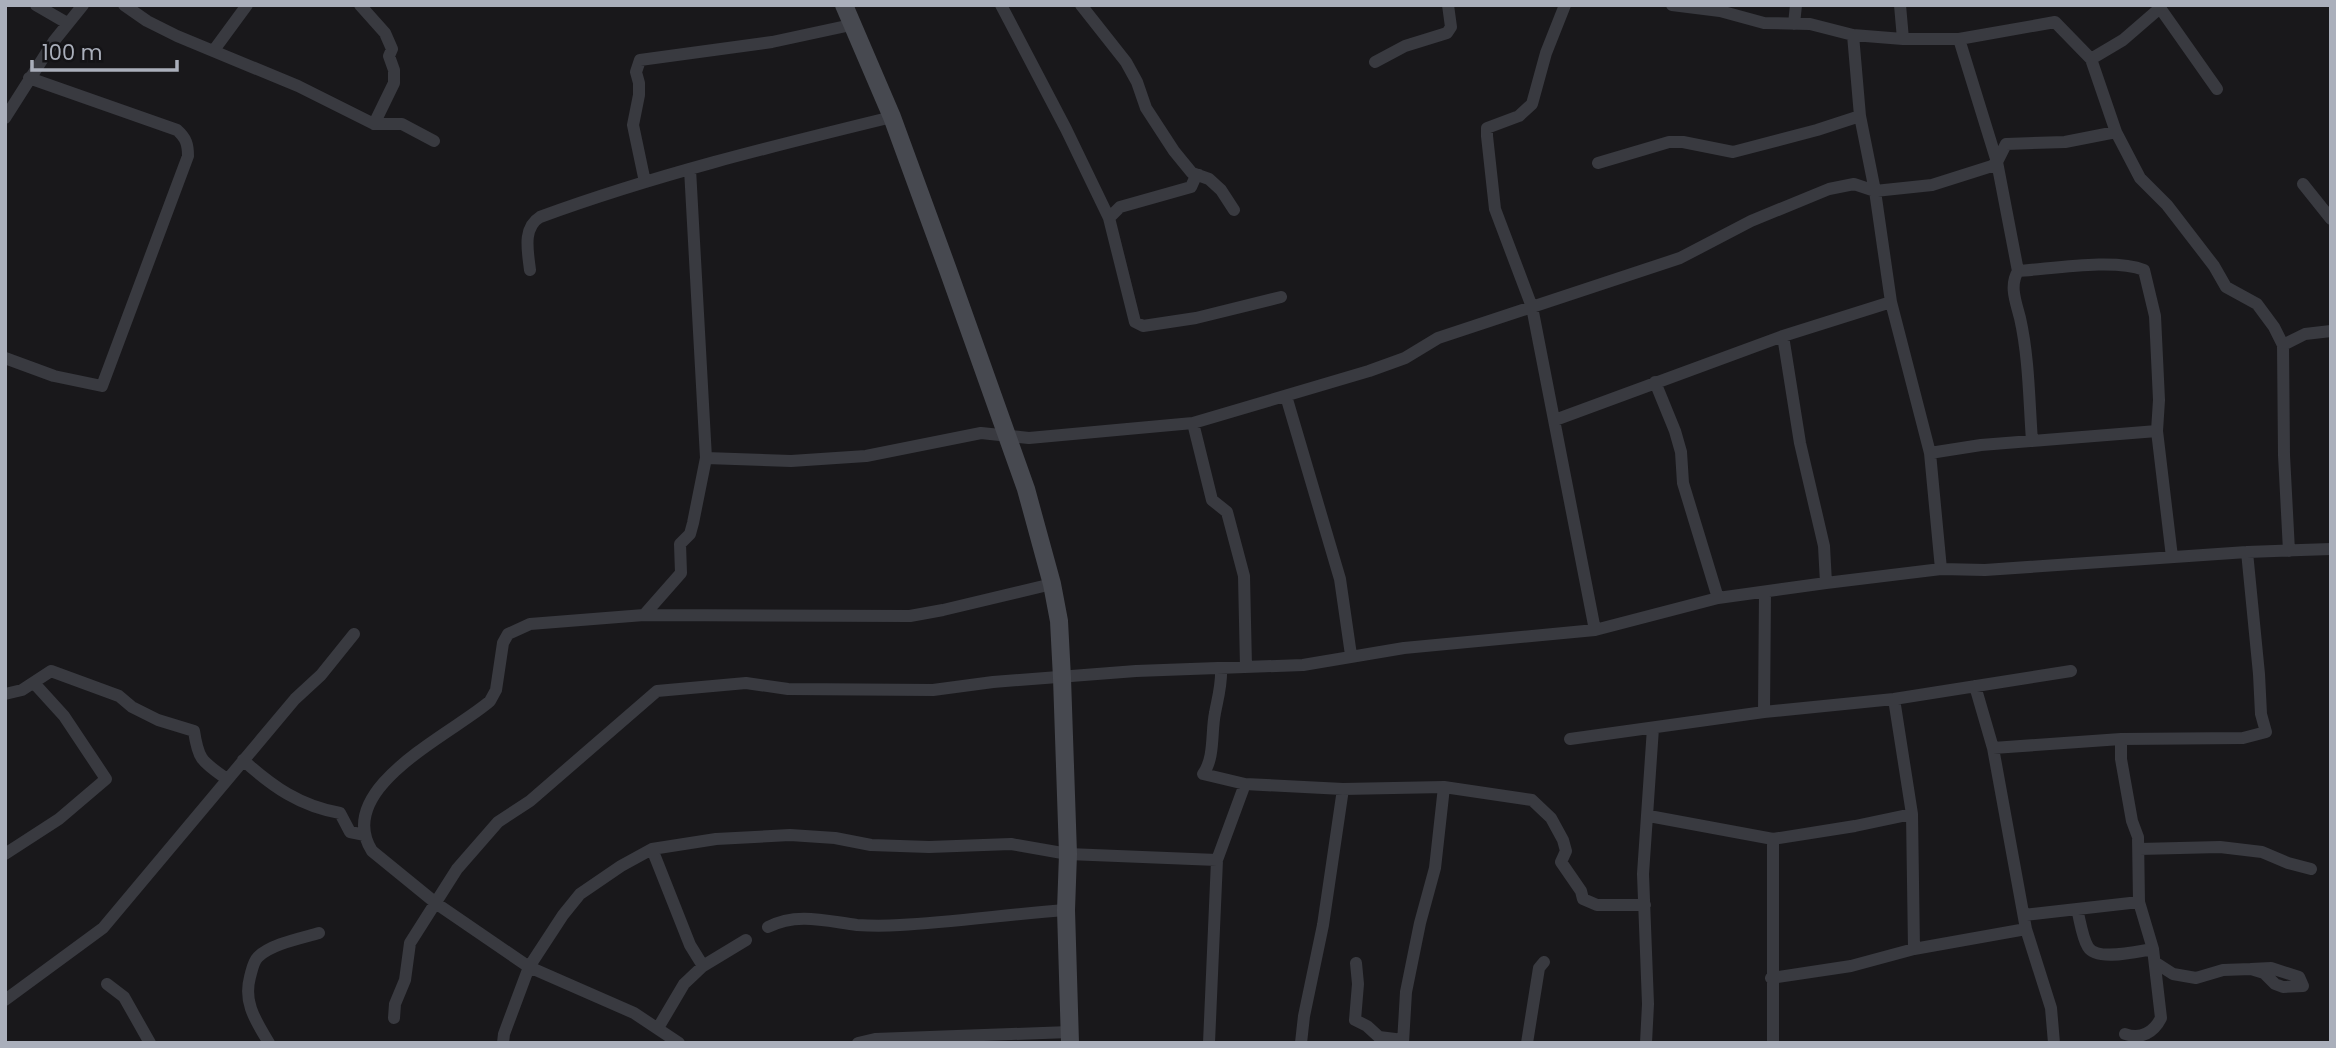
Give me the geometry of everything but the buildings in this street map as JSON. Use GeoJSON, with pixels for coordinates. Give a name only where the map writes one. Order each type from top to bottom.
{"type":"FeatureCollection","features":[{"type":"Feature","properties":{"kind":"street"},"geometry":{"type":"LineString","coordinates":[[36,5],[67,23]]}},
{"type":"Feature","properties":{"kind":"street"},"geometry":{"type":"LineString","coordinates":[[5,118],[29,78],[67,23],[83,5]]}},
{"type":"Feature","properties":{"kind":"street"},"geometry":{"type":"LineString","coordinates":[[124,5],[147,21],[298,86],[374,124],[402,124],[434,141]]}},
{"type":"Feature","properties":{"kind":"street"},"geometry":{"type":"LineString","coordinates":[[214,50],[247,5]]}},
{"type":"Feature","properties":{"kind":"street"},"geometry":{"type":"LineString","coordinates":[[360,5],[385,33],[392,49],[389,56],[394,70],[394,83],[374,124]]}},
{"type":"Feature","properties":{"kind":"street"},"geometry":{"type":"LineString","coordinates":[[844,5],[892,117],[1026,489],[1052,584],[1059,621],[1068,854],[1066,910],[1070,1037],[875,1039],[858,1043]]}},
{"type":"Feature","properties":{"kind":"street"},"geometry":{"type":"LineString","coordinates":[[1001,5],[1109,218],[1135,322],[1138,325],[1196,318],[1281,298]]}},
{"type":"Feature","properties":{"kind":"street"},"geometry":{"type":"LineString","coordinates":[[1081,5],[1126,62],[1137,82],[1146,108],[1174,150],[1195,175],[1209,179],[1221,190],[1234,210]]}},
{"type":"Feature","properties":{"kind":"street"},"geometry":{"type":"LineString","coordinates":[[1375,62],[1405,46],[1447,33],[1451,27],[1448,5]]}},
{"type":"Feature","properties":{"kind":"street"},"geometry":{"type":"LineString","coordinates":[[1565,5],[1546,53],[1532,103],[1519,116],[1487,128],[1495,209],[1532,307],[1595,630]]}},
{"type":"Feature","properties":{"kind":"street"},"geometry":{"type":"LineString","coordinates":[[1672,5],[1720,11],[1764,23],[1810,24],[1853,35],[1903,39],[1959,39],[2055,22],[2091,59],[2116,132],[2140,178],[2167,205],[2214,266],[2226,287],[2257,304],[2283,345],[2288,551]]}},
{"type":"Feature","properties":{"kind":"street"},"geometry":{"type":"LineString","coordinates":[[1794,24],[1796,5]]}},
{"type":"Feature","properties":{"kind":"street"},"geometry":{"type":"LineString","coordinates":[[1900,5],[1903,39]]}},
{"type":"Feature","properties":{"kind":"street"},"geometry":{"type":"LineString","coordinates":[[2091,59],[2123,40],[2162,7],[2217,89]]}},
{"type":"Feature","properties":{"kind":"street"},"geometry":{"type":"LineString","coordinates":[[645,182],[633,125],[639,95],[636,72],[640,60],[772,42],[851,25]]}},
{"type":"Feature","properties":{"kind":"street"},"geometry":{"type":"LineString","coordinates":[[1853,35],[1860,116],[1875,191],[1891,302],[1930,453],[1941,569]]}},
{"type":"Feature","properties":{"kind":"street"},"geometry":{"type":"LineString","coordinates":[[1959,39],[1997,162],[2018,271],[2013,279],[2013,288],[2025,341],[2032,441]]}},
{"type":"Feature","properties":{"kind":"street"},"geometry":{"type":"LineString","coordinates":[[5,358],[54,376],[102,386],[188,156],[185,136],[177,130],[29,78]]}},
{"type":"Feature","properties":{"kind":"street"},"geometry":{"type":"LineString","coordinates":[[1598,163],[1669,142],[1683,142],[1733,152],[1860,116]]}},
{"type":"Feature","properties":{"kind":"street"},"geometry":{"type":"LineString","coordinates":[[530,270],[527,240],[534,221],[645,182],[892,117]]}},
{"type":"Feature","properties":{"kind":"street"},"geometry":{"type":"LineString","coordinates":[[706,458],[791,461],[866,456],[981,433],[1028,438],[1193,423],[1368,372],[1405,358],[1438,338],[1680,258],[1751,221],[1809,196],[1854,184],[1875,191],[1932,185],[1992,166],[2006,144],[2065,142],[2116,132]]}},
{"type":"Feature","properties":{"kind":"street"},"geometry":{"type":"LineString","coordinates":[[645,615],[681,573],[680,544],[690,534],[706,458],[690,169]]}},
{"type":"Feature","properties":{"kind":"street"},"geometry":{"type":"LineString","coordinates":[[1109,218],[1120,207],[1191,187],[1195,175]]}},
{"type":"Feature","properties":{"kind":"street"},"geometry":{"type":"LineString","coordinates":[[2303,184],[2331,219]]}},
{"type":"Feature","properties":{"kind":"street"},"geometry":{"type":"LineString","coordinates":[[2018,271],[2096,266],[2136,267],[2144,270],[2155,316],[2159,400],[2157,431],[2172,557]]}},
{"type":"Feature","properties":{"kind":"street"},"geometry":{"type":"LineString","coordinates":[[1555,420],[1783,336],[1891,302]]}},
{"type":"Feature","properties":{"kind":"street"},"geometry":{"type":"LineString","coordinates":[[2283,345],[2305,334],[2331,331]]}},
{"type":"Feature","properties":{"kind":"street"},"geometry":{"type":"LineString","coordinates":[[1783,336],[1800,443],[1824,546],[1826,583]]}},
{"type":"Feature","properties":{"kind":"street"},"geometry":{"type":"LineString","coordinates":[[1656,382],[1681,452],[1683,483],[1717,598]]}},
{"type":"Feature","properties":{"kind":"street"},"geometry":{"type":"LineString","coordinates":[[1286,396],[1340,579],[1351,655]]}},
{"type":"Feature","properties":{"kind":"street"},"geometry":{"type":"LineString","coordinates":[[1193,423],[1212,500],[1227,512],[1244,576],[1246,667]]}},
{"type":"Feature","properties":{"kind":"street"},"geometry":{"type":"LineString","coordinates":[[1930,453],[1982,445],[2157,431]]}},
{"type":"Feature","properties":{"kind":"street"},"geometry":{"type":"LineString","coordinates":[[394,1018],[394,1004],[405,980],[410,943],[457,869],[498,822],[530,801],[657,691],[746,683],[788,689],[908,691],[1136,671],[1303,665],[1404,648],[1595,630],[1717,598],[1941,569],[1985,570],[2331,549]]}},
{"type":"Feature","properties":{"kind":"street"},"geometry":{"type":"LineString","coordinates":[[1993,748],[2121,739],[2243,738],[2266,732],[2261,714],[2247,552]]}},
{"type":"Feature","properties":{"kind":"street"},"geometry":{"type":"LineString","coordinates":[[679,1043],[634,1013],[529,967],[437,904],[372,851],[365,835],[365,814],[386,780],[411,757],[490,701],[496,690],[503,643],[508,634],[530,624],[645,615],[910,616],[1052,584]]}},
{"type":"Feature","properties":{"kind":"street"},"geometry":{"type":"LineString","coordinates":[[1764,712],[1765,592]]}},
{"type":"Feature","properties":{"kind":"street"},"geometry":{"type":"LineString","coordinates":[[5,1000],[103,928],[295,699],[321,675],[354,634]]}},
{"type":"Feature","properties":{"kind":"street"},"geometry":{"type":"LineString","coordinates":[[1222,668],[1212,748],[1203,774],[1245,784],[1343,789],[1444,787],[1532,800],[1551,818],[1563,841],[1566,851],[1561,862],[1581,891],[1583,899],[1597,905],[1644,905]]}},
{"type":"Feature","properties":{"kind":"street"},"geometry":{"type":"LineString","coordinates":[[5,694],[22,690],[51,671],[120,696],[132,707],[158,720],[194,731],[201,761],[224,777]]}},
{"type":"Feature","properties":{"kind":"street"},"geometry":{"type":"LineString","coordinates":[[1570,739],[1764,712],[1894,699],[2071,671]]}},
{"type":"Feature","properties":{"kind":"street"},"geometry":{"type":"LineString","coordinates":[[5,854],[59,819],[106,779],[64,716],[34,683]]}},
{"type":"Feature","properties":{"kind":"street"},"geometry":{"type":"LineString","coordinates":[[1975,686],[1993,748],[2026,929],[2051,1009],[2052,1042]]}},
{"type":"Feature","properties":{"kind":"street"},"geometry":{"type":"LineString","coordinates":[[1894,699],[1912,814],[1914,948]]}},
{"type":"Feature","properties":{"kind":"street"},"geometry":{"type":"LineString","coordinates":[[1646,1043],[1648,1004],[1643,874],[1653,728]]}},
{"type":"Feature","properties":{"kind":"street"},"geometry":{"type":"LineString","coordinates":[[2121,739],[2121,759],[2139,849],[2139,902],[2156,963],[2161,1017],[2156,1027],[2142,1036],[2133,1038],[2125,1034]]}},
{"type":"Feature","properties":{"kind":"street"},"geometry":{"type":"LineString","coordinates":[[243,760],[270,784],[320,810],[341,813],[350,832],[365,835]]}},
{"type":"Feature","properties":{"kind":"street"},"geometry":{"type":"LineString","coordinates":[[1209,1043],[1217,860],[1245,784]]}},
{"type":"Feature","properties":{"kind":"street"},"geometry":{"type":"LineString","coordinates":[[1356,963],[1358,984],[1355,1020],[1379,1037],[1403,1042],[1406,992],[1435,868],[1444,787]]}},
{"type":"Feature","properties":{"kind":"street"},"geometry":{"type":"LineString","coordinates":[[1301,1043],[1323,925],[1343,789]]}},
{"type":"Feature","properties":{"kind":"street"},"geometry":{"type":"LineString","coordinates":[[1649,816],[1773,839],[1912,814]]}},
{"type":"Feature","properties":{"kind":"street"},"geometry":{"type":"LineString","coordinates":[[503,1043],[529,967],[563,915],[580,894],[652,849],[716,839],[790,835],[835,838],[871,845],[929,847],[1011,844],[1068,854],[1217,860]]}},
{"type":"Feature","properties":{"kind":"street"},"geometry":{"type":"LineString","coordinates":[[1773,839],[1773,1043]]}},
{"type":"Feature","properties":{"kind":"street"},"geometry":{"type":"LineString","coordinates":[[2139,849],[2220,847],[2262,852],[2311,869]]}},
{"type":"Feature","properties":{"kind":"street"},"geometry":{"type":"LineString","coordinates":[[652,849],[690,945],[704,966]]}},
{"type":"Feature","properties":{"kind":"street"},"geometry":{"type":"LineString","coordinates":[[2024,915],[2139,902]]}},
{"type":"Feature","properties":{"kind":"street"},"geometry":{"type":"LineString","coordinates":[[2077,909],[2088,947],[2094,952],[2106,955],[2153,949]]}},
{"type":"Feature","properties":{"kind":"street"},"geometry":{"type":"LineString","coordinates":[[768,927],[782,920],[801,918],[859,925],[900,925],[1066,910]]}},
{"type":"Feature","properties":{"kind":"street"},"geometry":{"type":"LineString","coordinates":[[1771,978],[1851,966],[1914,948],[2026,929]]}},
{"type":"Feature","properties":{"kind":"street"},"geometry":{"type":"LineString","coordinates":[[269,1043],[252,1014],[248,1000],[248,984],[253,965],[259,956],[319,933]]}},
{"type":"Feature","properties":{"kind":"street"},"geometry":{"type":"LineString","coordinates":[[657,1028],[679,990],[704,966],[746,940]]}},
{"type":"Feature","properties":{"kind":"street"},"geometry":{"type":"LineString","coordinates":[[1527,1043],[1539,968],[1544,962]]}},
{"type":"Feature","properties":{"kind":"street"},"geometry":{"type":"LineString","coordinates":[[2156,963],[2173,974],[2196,978],[2223,970],[2251,969]]}},
{"type":"Feature","properties":{"kind":"street"},"geometry":{"type":"LineString","coordinates":[[107,984],[124,997],[150,1043]]}}]}
